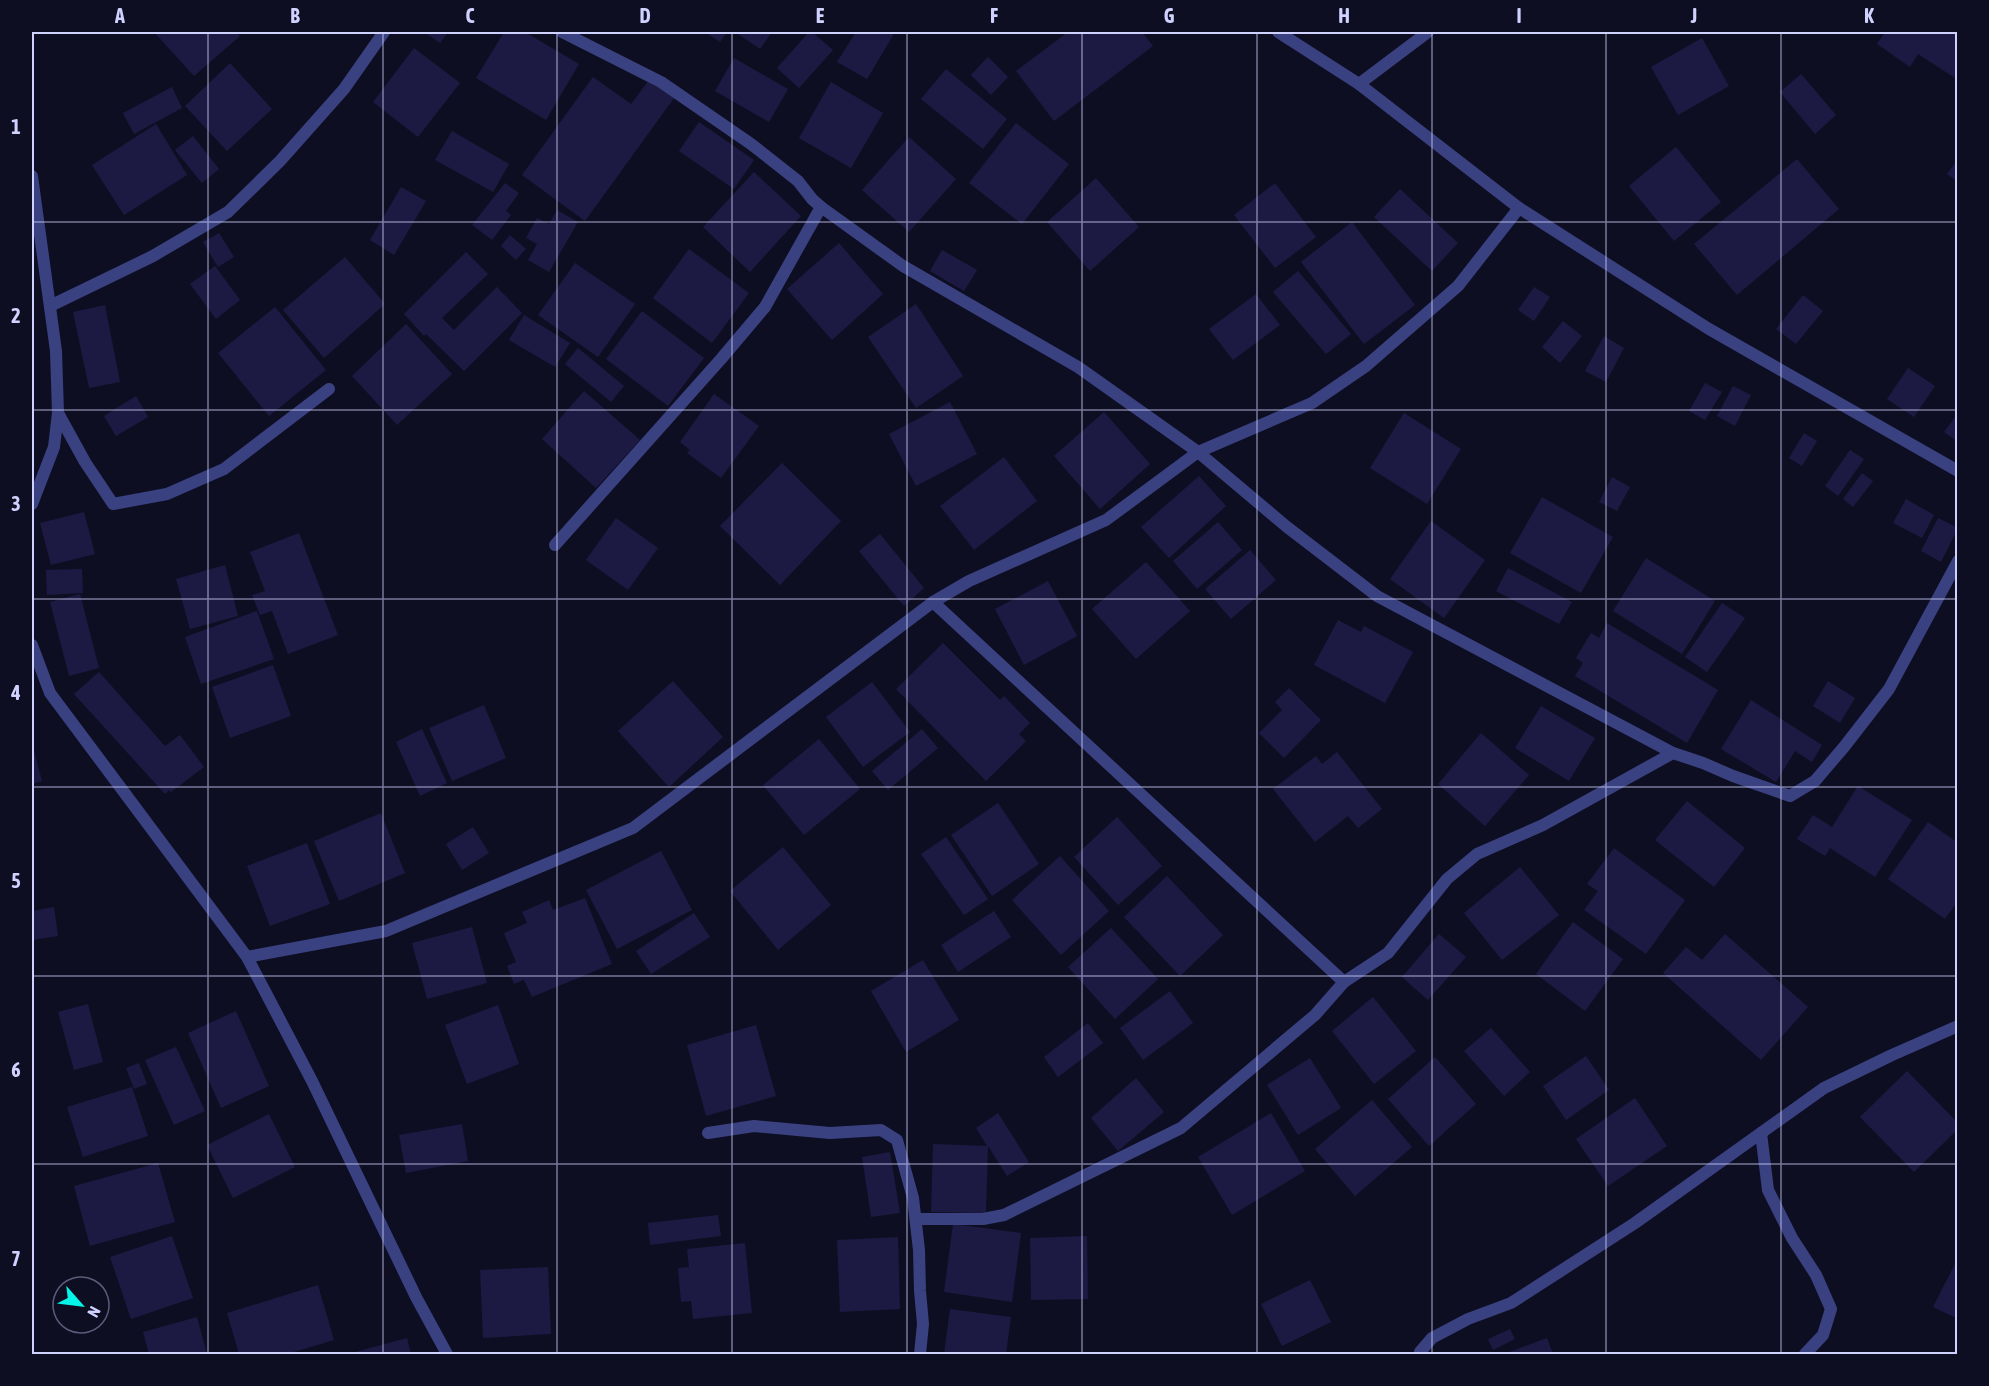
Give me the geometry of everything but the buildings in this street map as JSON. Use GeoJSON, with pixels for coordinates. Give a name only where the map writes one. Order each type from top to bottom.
{"type":"FeatureCollection","features":[{"type":"Feature","properties":{"kind":"street"},"geometry":{"type":"LineString","coordinates":[[50,306],[153,256],[228,212],[280,161],[344,89],[384,32]]}},
{"type":"Feature","properties":{"kind":"street"},"geometry":{"type":"LineString","coordinates":[[562,32],[661,82],[751,144],[798,181],[821,207],[903,266],[1078,367],[1198,452],[1287,527],[1377,596],[1673,753],[1733,776],[1790,796],[1815,781],[1889,689],[1958,561]]}},
{"type":"Feature","properties":{"kind":"street"},"geometry":{"type":"LineString","coordinates":[[1278,32],[1359,84],[1519,208],[1709,329],[1958,471]]}},
{"type":"Feature","properties":{"kind":"street"},"geometry":{"type":"LineString","coordinates":[[1359,84],[1428,32]]}},
{"type":"Feature","properties":{"kind":"street"},"geometry":{"type":"LineString","coordinates":[[32,176],[56,351],[58,413],[54,447],[33,497]]}},
{"type":"Feature","properties":{"kind":"street"},"geometry":{"type":"LineString","coordinates":[[555,545],[765,307],[821,207]]}},
{"type":"Feature","properties":{"kind":"street"},"geometry":{"type":"LineString","coordinates":[[247,957],[386,931],[633,828],[933,602],[969,581],[1106,520],[1198,452],[1312,403],[1366,366],[1458,286],[1519,208]]}},
{"type":"Feature","properties":{"kind":"street"},"geometry":{"type":"LineString","coordinates":[[58,413],[85,462],[113,504],[167,494],[225,469],[329,389]]}},
{"type":"Feature","properties":{"kind":"street"},"geometry":{"type":"LineString","coordinates":[[933,602],[1344,982]]}},
{"type":"Feature","properties":{"kind":"street"},"geometry":{"type":"LineString","coordinates":[[32,645],[50,693],[247,957],[312,1081],[416,1297],[447,1354]]}},
{"type":"Feature","properties":{"kind":"street"},"geometry":{"type":"LineString","coordinates":[[916,1219],[983,1219],[1004,1215],[1181,1128],[1315,1015],[1344,982],[1388,953],[1447,879],[1477,854],[1543,825],[1673,753]]}},
{"type":"Feature","properties":{"kind":"street"},"geometry":{"type":"LineString","coordinates":[[1420,1354],[1432,1338],[1467,1319],[1511,1303],[1635,1223],[1824,1088],[1958,1026]]}},
{"type":"Feature","properties":{"kind":"street"},"geometry":{"type":"LineString","coordinates":[[708,1133],[754,1126],[830,1132],[881,1130],[897,1140],[913,1198],[916,1219],[923,1324],[920,1354]]}},
{"type":"Feature","properties":{"kind":"street"},"geometry":{"type":"LineString","coordinates":[[1761,1133],[1768,1190],[1792,1238],[1816,1275],[1832,1309],[1823,1335],[1805,1354]]}}]}
